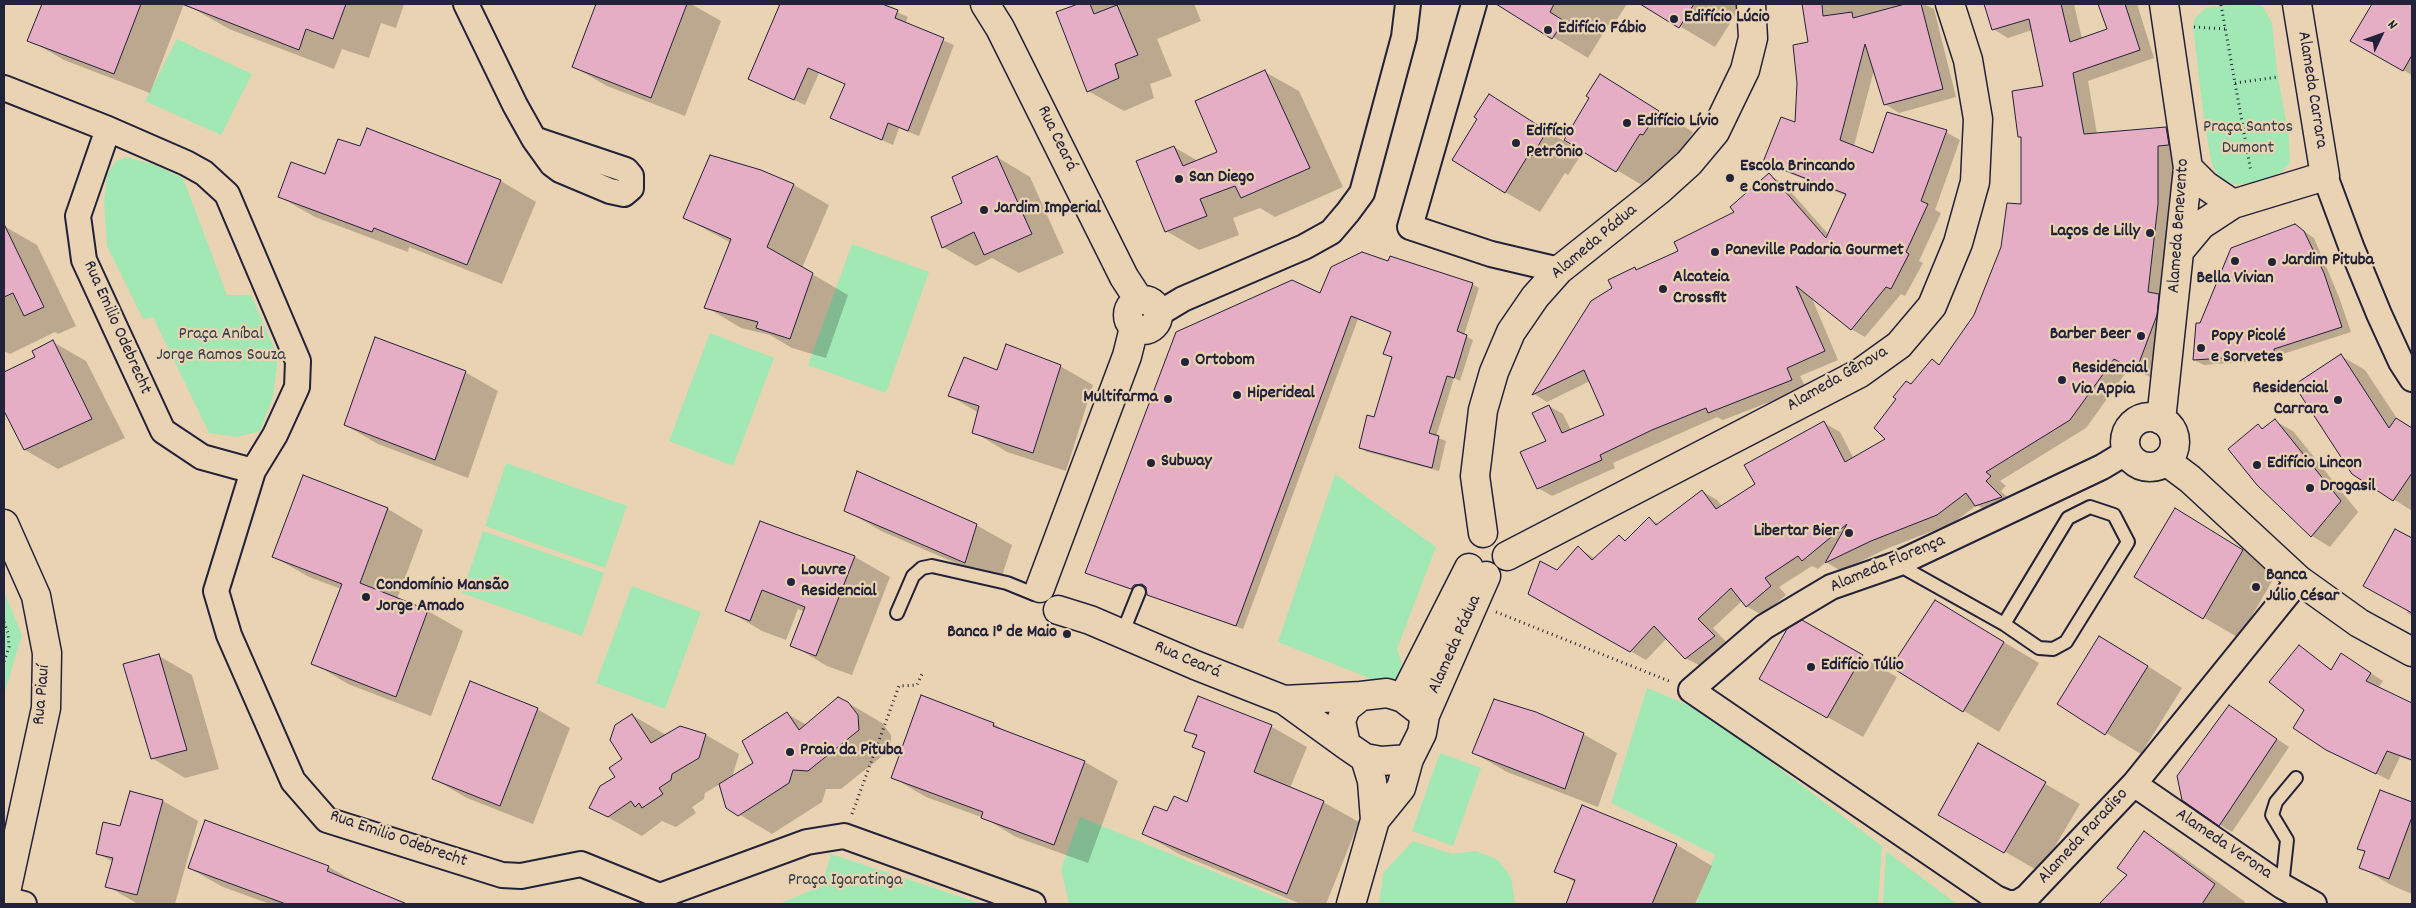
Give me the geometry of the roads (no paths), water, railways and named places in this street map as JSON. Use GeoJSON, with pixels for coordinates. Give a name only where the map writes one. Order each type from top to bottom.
{"type":"FeatureCollection","features":[{"type":"Feature","properties":{"kind":"street"},"geometry":{"type":"LineString","coordinates":[[466,4],[534,139]]}},
{"type":"Feature","properties":{"kind":"street","name":"Rua Ceará"},"geometry":{"type":"LineString","coordinates":[[985,4],[1000,28],[1144,314]]}},
{"type":"Feature","properties":{"kind":"street"},"geometry":{"type":"LineString","coordinates":[[1048,596],[1050,559],[1144,314],[1304,247],[1331,232],[1362,193],[1404,36],[1408,4]]}},
{"type":"Feature","properties":{"kind":"street"},"geometry":{"type":"LineString","coordinates":[[1474,4],[1410,227],[1491,254],[1558,270]]}},
{"type":"Feature","properties":{"kind":"street","name":"Alameda Pádua"},"geometry":{"type":"LineString","coordinates":[[1483,533],[1475,476],[1484,410],[1494,372],[1511,332],[1535,297],[1558,270],[1689,164],[1716,132],[1745,70],[1752,38],[1751,4]]}},
{"type":"Feature","properties":{"kind":"street","name":"Alameda Gênova"},"geometry":{"type":"LineString","coordinates":[[1507,556],[1860,373],[1899,345],[1932,306],[1958,244],[1975,182],[1978,119],[1968,60],[1950,4]]}},
{"type":"Feature","properties":{"kind":"street","name":"Alameda Benevento"},"geometry":{"type":"LineString","coordinates":[[2157,419],[2163,389],[2181,249],[2188,168],[2183,21],[2164,4]]}},
{"type":"Feature","properties":{"kind":"street","name":"Alameda Carrara"},"geometry":{"type":"LineString","coordinates":[[2297,4],[2324,176],[2372,297],[2401,362],[2412,379]]}},
{"type":"Feature","properties":{"kind":"street","name":"Rua Emilio Odebrecht"},"geometry":{"type":"LineString","coordinates":[[4,88],[108,129],[186,163],[204,173],[227,194],[298,361],[297,388],[275,434],[253,471],[216,591],[229,635],[293,781],[327,820],[502,875],[521,876],[581,864],[659,900]]}},
{"type":"Feature","properties":{"kind":"street","name":"Rua Emilio Odebrecht"},"geometry":{"type":"LineString","coordinates":[[108,129],[78,216],[84,260],[163,431],[202,457],[253,471]]}},
{"type":"Feature","properties":{"kind":"street"},"geometry":{"type":"LineString","coordinates":[[2188,168],[2204,185],[2233,204]]}},
{"type":"Feature","properties":{"kind":"street"},"geometry":{"type":"LineString","coordinates":[[2181,249],[2202,225],[2233,204],[2324,176]]}},
{"type":"Feature","properties":{"kind":"street"},"geometry":{"type":"LineString","coordinates":[[2157,419],[2173,432],[2175,440],[2169,458],[2160,466],[2144,467],[2129,455],[2126,435],[2136,421],[2157,419]]}},
{"type":"Feature","properties":{"kind":"street","name":"Alameda Florença"},"geometry":{"type":"LineString","coordinates":[[1691,690],[1764,627],[1831,587],[1897,564],[2129,455]]}},
{"type":"Feature","properties":{"kind":"street"},"geometry":{"type":"LineString","coordinates":[[2169,458],[2299,580],[2358,623],[2412,652]]}},
{"type":"Feature","properties":{"kind":"street","name":"Rua Piauí"},"geometry":{"type":"LineString","coordinates":[[4,524],[36,596],[47,653],[46,708],[4,900]]}},
{"type":"Feature","properties":{"kind":"street"},"geometry":{"type":"LineString","coordinates":[[1483,533],[1495,534],[1505,544],[1507,556],[1504,566],[1496,573],[1478,572],[1464,558],[1466,546],[1472,537],[1483,533]]}},
{"type":"Feature","properties":{"kind":"street","name":"Alameda Pádua"},"geometry":{"type":"LineString","coordinates":[[1425,715],[1475,604],[1478,572]]}},
{"type":"Feature","properties":{"kind":"street","name":"Alameda Pádua"},"geometry":{"type":"LineString","coordinates":[[1404,698],[1478,572]]}},
{"type":"Feature","properties":{"kind":"street","name":"Alameda Paradiso"},"geometry":{"type":"LineString","coordinates":[[1691,690],[1996,898],[2008,903],[2017,903],[2027,897],[2134,784],[2299,580]]}},
{"type":"Feature","properties":{"kind":"street","name":"Rua Ceará"},"geometry":{"type":"LineString","coordinates":[[1048,596],[1090,620],[1284,700],[1356,751]]}},
{"type":"Feature","properties":{"kind":"street"},"geometry":{"type":"LineString","coordinates":[[1351,904],[1375,820],[1372,781],[1341,721],[1346,708],[1361,696],[1387,693],[1404,698],[1425,715],[1422,733],[1410,759],[1401,788],[1375,820]]}},
{"type":"Feature","properties":{"kind":"street","name":"Rua Ceará"},"geometry":{"type":"LineString","coordinates":[[1284,700],[1361,696]]}},
{"type":"Feature","properties":{"kind":"street"},"geometry":{"type":"LineString","coordinates":[[1356,751],[1381,761],[1410,759]]}},
{"type":"Feature","properties":{"kind":"street","name":"Alameda Verona"},"geometry":{"type":"LineString","coordinates":[[2134,784],[2282,886],[2314,904]]}},
{"type":"Feature","properties":{"kind":"street"},"geometry":{"type":"LineString","coordinates":[[659,900],[807,842],[844,836],[1032,904]]}},
{"type":"Feature","properties":{"kind":"street"},"geometry":{"type":"LineString","coordinates":[[4,900],[24,904]]}},
{"type":"Feature","properties":{"kind":"lane"},"geometry":{"type":"LineString","coordinates":[[1897,564],[2004,624],[2039,648],[2053,649],[2066,642],[2128,542],[2114,515],[2090,507],[2068,518],[2004,624]]}},
{"type":"Feature","properties":{"kind":"lane"},"geometry":{"type":"LineString","coordinates":[[897,613],[913,576],[922,568],[932,566],[1007,583],[1048,596]]}},
{"type":"Feature","properties":{"kind":"lane"},"geometry":{"type":"LineString","coordinates":[[1122,634],[1139,592]]}},
{"type":"Feature","properties":{"kind":"lane"},"geometry":{"type":"LineString","coordinates":[[2282,886],[2287,840],[2272,815],[2276,802],[2296,778]]}},
{"type":"Feature","properties":{"kind":"place","name":"Edifício Lúcio"},"geometry":{"type":"Point","coordinates":[1674,19]}},
{"type":"Feature","properties":{"kind":"place","name":"Edifício Fábio"},"geometry":{"type":"Point","coordinates":[1548,30]}},
{"type":"Feature","properties":{"kind":"place","name":"Edifício Lívio"},"geometry":{"type":"Point","coordinates":[1627,123]}},
{"type":"Feature","properties":{"kind":"place","name":"Edifício Petrônio"},"geometry":{"type":"Point","coordinates":[1516,143]}},
{"type":"Feature","properties":{"kind":"place","name":"Escola Brincando e Construindo"},"geometry":{"type":"Point","coordinates":[1730,178]}},
{"type":"Feature","properties":{"kind":"place","name":"San Diego"},"geometry":{"type":"Point","coordinates":[1179,179]}},
{"type":"Feature","properties":{"kind":"place","name":"Jardim Imperial"},"geometry":{"type":"Point","coordinates":[984,210]}},
{"type":"Feature","properties":{"kind":"place","name":"Laços de Lilly"},"geometry":{"type":"Point","coordinates":[2150,233]}},
{"type":"Feature","properties":{"kind":"place","name":"Paneville Padaria Gourmet"},"geometry":{"type":"Point","coordinates":[1715,252]}},
{"type":"Feature","properties":{"kind":"place","name":"Bella Vivian"},"geometry":{"type":"Point","coordinates":[2235,261]}},
{"type":"Feature","properties":{"kind":"place","name":"Jardim Pituba"},"geometry":{"type":"Point","coordinates":[2272,262]}},
{"type":"Feature","properties":{"kind":"place","name":"Alcateia Crossfit"},"geometry":{"type":"Point","coordinates":[1663,289]}},
{"type":"Feature","properties":{"kind":"place","name":"Barber Beer"},"geometry":{"type":"Point","coordinates":[2141,336]}},
{"type":"Feature","properties":{"kind":"place","name":"Popy Picolé e Sorvetes"},"geometry":{"type":"Point","coordinates":[2201,348]}},
{"type":"Feature","properties":{"kind":"place","name":"Ortobom"},"geometry":{"type":"Point","coordinates":[1185,362]}},
{"type":"Feature","properties":{"kind":"place","name":"Residencial Via Appia"},"geometry":{"type":"Point","coordinates":[2062,380]}},
{"type":"Feature","properties":{"kind":"place","name":"Hiperideal"},"geometry":{"type":"Point","coordinates":[1237,395]}},
{"type":"Feature","properties":{"kind":"place","name":"Multifarma"},"geometry":{"type":"Point","coordinates":[1168,399]}},
{"type":"Feature","properties":{"kind":"place","name":"Residencial Carrara"},"geometry":{"type":"Point","coordinates":[2338,400]}},
{"type":"Feature","properties":{"kind":"place","name":"Subway"},"geometry":{"type":"Point","coordinates":[1151,463]}},
{"type":"Feature","properties":{"kind":"place","name":"Edifício Lincon"},"geometry":{"type":"Point","coordinates":[2257,465]}},
{"type":"Feature","properties":{"kind":"place","name":"Drogasil"},"geometry":{"type":"Point","coordinates":[2310,488]}},
{"type":"Feature","properties":{"kind":"place","name":"Libertar Bier"},"geometry":{"type":"Point","coordinates":[1849,533]}},
{"type":"Feature","properties":{"kind":"place","name":"Louvre Residencial"},"geometry":{"type":"Point","coordinates":[791,582]}},
{"type":"Feature","properties":{"kind":"place","name":"Banca Júlio César"},"geometry":{"type":"Point","coordinates":[2256,587]}},
{"type":"Feature","properties":{"kind":"place","name":"Condomínio Mansão Jorge Amado"},"geometry":{"type":"Point","coordinates":[366,597]}},
{"type":"Feature","properties":{"kind":"place","name":"Banca 1° de Maio"},"geometry":{"type":"Point","coordinates":[1067,634]}},
{"type":"Feature","properties":{"kind":"place","name":"Edifício Túlio"},"geometry":{"type":"Point","coordinates":[1811,667]}},
{"type":"Feature","properties":{"kind":"place","name":"Praia da Pituba"},"geometry":{"type":"Point","coordinates":[790,752]}},
{"type":"Feature","properties":{"kind":"park label","name":"Praça Santos Dumont"},"geometry":{"type":"Point","coordinates":[2248,139]}},
{"type":"Feature","properties":{"kind":"park label","name":"Praça Aníbal Jorge Ramos Souza"},"geometry":{"type":"Point","coordinates":[221,346]}},
{"type":"Feature","properties":{"kind":"park label","name":"Praça Igaratinga"},"geometry":{"type":"Point","coordinates":[845,882]}}]}
